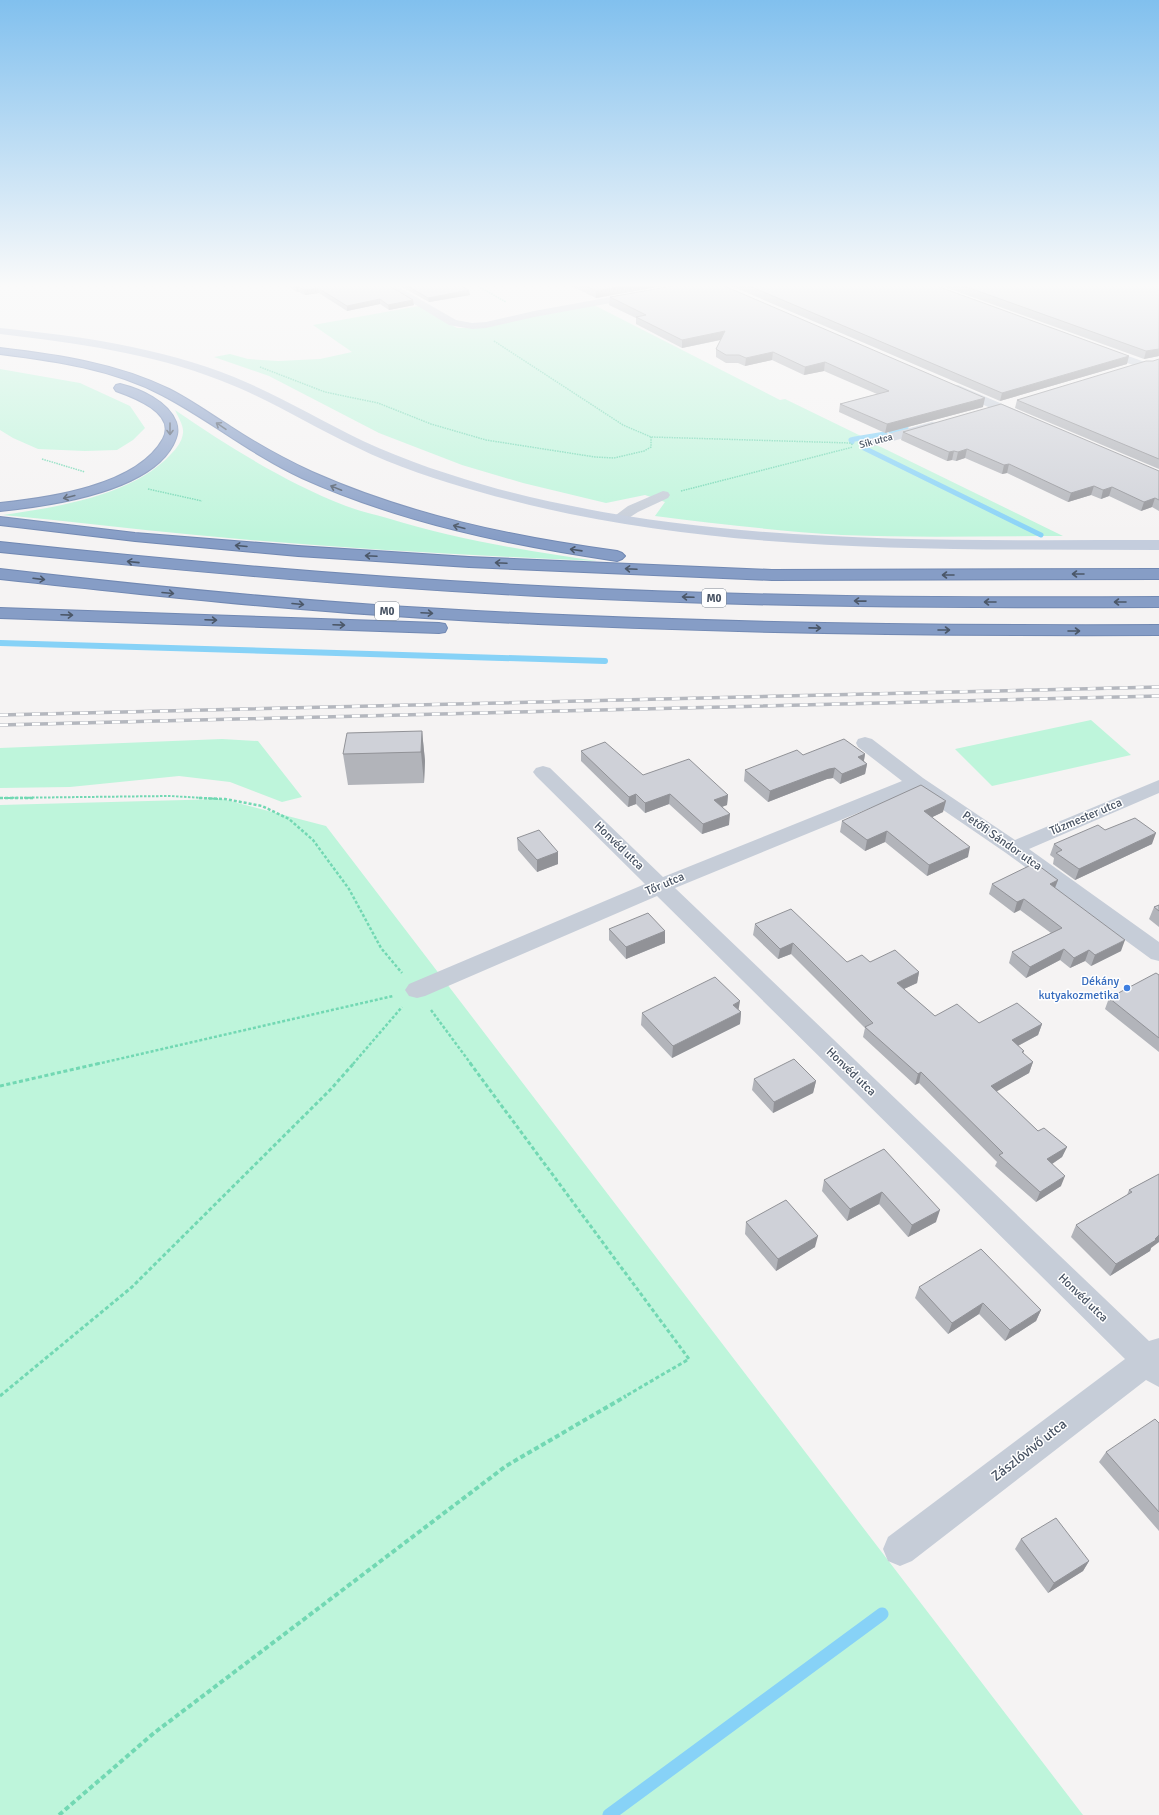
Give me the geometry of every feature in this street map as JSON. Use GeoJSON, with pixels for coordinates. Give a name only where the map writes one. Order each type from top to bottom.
{"type":"FeatureCollection","features":[{"type":"Feature","properties":{"kind":"highway"},"geometry":{"type":"LineString","coordinates":[[49,370],[92,379]]}},
{"type":"Feature","properties":{"kind":"highway"},"geometry":{"type":"LineString","coordinates":[[101,370],[156,387],[284,464],[335,488],[388,506],[480,533],[539,544],[694,564],[880,575]]}},
{"type":"Feature","properties":{"kind":"highway"},"geometry":{"type":"LineString","coordinates":[[0,508],[57,500],[100,488],[130,475],[150,463],[162,453],[169,442],[172,431],[170,421],[162,410],[146,399],[105,383]]}},
{"type":"Feature","properties":{"kind":"highway"},"geometry":{"type":"LineString","coordinates":[[0,521],[135,537],[298,552],[477,562],[772,574],[1159,574]]}},
{"type":"Feature","properties":{"kind":"highway","name":"M0"},"geometry":{"type":"LineString","coordinates":[[0,547],[262,573],[558,592],[768,600],[1159,602]]}},
{"type":"Feature","properties":{"kind":"highway","name":"M0"},"geometry":{"type":"LineString","coordinates":[[0,574],[144,590],[368,610],[602,621],[776,627],[928,630],[1159,630]]}},
{"type":"Feature","properties":{"kind":"highway"},"geometry":{"type":"LineString","coordinates":[[0,613],[558,633],[672,632],[776,627]]}},
{"type":"Feature","properties":{"kind":"street"},"geometry":{"type":"LineString","coordinates":[[201,370],[260,392],[380,454],[412,466],[499,493],[578,512],[747,536],[844,543],[1159,545]]}},
{"type":"Feature","properties":{"kind":"street"},"geometry":{"type":"LineString","coordinates":[[1120,371],[1125,370]]}},
{"type":"Feature","properties":{"kind":"street"},"geometry":{"type":"LineString","coordinates":[[949,385],[1036,423]]}},
{"type":"Feature","properties":{"kind":"street"},"geometry":{"type":"LineString","coordinates":[[983,412],[1019,401]]}},
{"type":"Feature","properties":{"kind":"street","name":"Sík utca"},"geometry":{"type":"LineString","coordinates":[[871,442],[946,422]]}},
{"type":"Feature","properties":{"kind":"street"},"geometry":{"type":"LineString","coordinates":[[619,518],[633,509],[663,496]]}},
{"type":"Feature","properties":{"kind":"street","name":"Petőfi Sándor utca"},"geometry":{"type":"LineString","coordinates":[[865,743],[916,782],[1013,848],[1159,953]]}},
{"type":"Feature","properties":{"kind":"street","name":"Honvéd utca"},"geometry":{"type":"LineString","coordinates":[[543,772],[1155,1361]]}},
{"type":"Feature","properties":{"kind":"street","name":"Tőr utca"},"geometry":{"type":"LineString","coordinates":[[417,990],[660,886],[916,782]]}},
{"type":"Feature","properties":{"kind":"street","name":"Tűzmester utca"},"geometry":{"type":"LineString","coordinates":[[1013,848],[1159,786]]}},
{"type":"Feature","properties":{"kind":"street","name":"Zászlóvivő utca"},"geometry":{"type":"LineString","coordinates":[[900,1550],[1155,1361]]}},
{"type":"Feature","properties":{"kind":"path"},"geometry":{"type":"LineString","coordinates":[[267,370],[325,392],[378,403],[431,424],[500,443],[614,458],[644,452],[651,447],[651,437],[623,425],[538,370]]}},
{"type":"Feature","properties":{"kind":"path","name":"Sík utca"},"geometry":{"type":"LineString","coordinates":[[651,437],[850,443],[856,446],[663,496]]}},
{"type":"Feature","properties":{"kind":"path"},"geometry":{"type":"LineString","coordinates":[[0,798],[170,796],[225,799],[262,806],[289,819],[313,840],[349,889],[381,948],[417,990],[689,1359],[506,1466],[154,1733],[59,1815]]}},
{"type":"Feature","properties":{"kind":"path"},"geometry":{"type":"LineString","coordinates":[[0,1086],[417,990]]}},
{"type":"Feature","properties":{"kind":"path"},"geometry":{"type":"LineString","coordinates":[[0,1396],[132,1287],[330,1090],[417,990]]}},
{"type":"Feature","properties":{"kind":"green space"},"geometry":{"type":"Polygon","coordinates":[[[0,370],[80,383],[130,406],[145,428],[133,440],[117,450],[85,451],[38,449],[13,438],[0,430],[0,370]]]}},
{"type":"Feature","properties":{"kind":"green space"},"geometry":{"type":"Polygon","coordinates":[[[251,370],[721,370],[780,400],[785,399],[861,436],[852,438],[881,447],[1063,536],[924,537],[842,535],[748,527],[655,516],[665,502],[645,495],[606,503],[523,483],[462,465],[379,433],[269,376],[251,370]]]}},
{"type":"Feature","properties":{"kind":"green space"},"geometry":{"type":"Polygon","coordinates":[[[175,410],[279,475],[323,497],[351,508],[465,538],[517,549],[597,561],[446,554],[296,544],[172,533],[3,515],[46,508],[93,497],[115,490],[136,480],[155,468],[177,448],[183,430],[182,424],[175,410]]]}},
{"type":"Feature","properties":{"kind":"green space"},"geometry":{"type":"Polygon","coordinates":[[[1091,720],[1131,755],[992,786],[955,749],[1091,720]]]}},
{"type":"Feature","properties":{"kind":"green space"},"geometry":{"type":"Polygon","coordinates":[[[222,739],[258,741],[302,797],[282,802],[230,782],[179,776],[70,787],[0,788],[0,748],[222,739]]]}},
{"type":"Feature","properties":{"kind":"green space"},"geometry":{"type":"Polygon","coordinates":[[[222,799],[326,826],[1083,1815],[0,1815],[0,805],[222,799]]]}},
{"type":"Feature","properties":{"kind":"building"},"geometry":{"type":"Polygon","coordinates":[[[842,370],[919,370],[985,398],[887,424],[840,404],[889,391],[842,370]]]}},
{"type":"Feature","properties":{"kind":"building"},"geometry":{"type":"Polygon","coordinates":[[[947,370],[1082,370],[1002,393],[947,370]]]}},
{"type":"Feature","properties":{"kind":"building"},"geometry":{"type":"Polygon","coordinates":[[[1117,370],[1159,370],[1159,459],[1017,400],[1117,370]]]}},
{"type":"Feature","properties":{"kind":"building"},"geometry":{"type":"Polygon","coordinates":[[[1001,404],[1159,471],[1159,500],[1155,498],[1144,502],[1112,487],[1103,490],[1094,486],[1071,493],[1009,464],[1004,465],[967,449],[958,452],[949,452],[903,432],[1001,404]]]}},
{"type":"Feature","properties":{"kind":"building"},"geometry":{"type":"Polygon","coordinates":[[[422,731],[421,752],[343,754],[347,733],[422,731]]]}},
{"type":"Feature","properties":{"kind":"building"},"geometry":{"type":"Polygon","coordinates":[[[844,739],[865,754],[858,757],[867,764],[842,774],[835,768],[829,769],[770,791],[745,770],[797,750],[803,755],[844,739]]]}},
{"type":"Feature","properties":{"kind":"building"},"geometry":{"type":"Polygon","coordinates":[[[605,742],[643,775],[689,759],[728,795],[714,800],[730,814],[703,824],[670,794],[645,803],[636,794],[629,797],[581,751],[605,742]]]}},
{"type":"Feature","properties":{"kind":"building"},"geometry":{"type":"Polygon","coordinates":[[[921,785],[946,801],[924,811],[970,847],[929,865],[887,831],[867,840],[842,821],[921,785]]]}},
{"type":"Feature","properties":{"kind":"building"},"geometry":{"type":"Polygon","coordinates":[[[1135,818],[1156,833],[1079,869],[1056,853],[1062,850],[1054,844],[1098,825],[1105,830],[1135,818]]]}},
{"type":"Feature","properties":{"kind":"building"},"geometry":{"type":"Polygon","coordinates":[[[539,830],[558,852],[537,860],[517,838],[539,830]]]}},
{"type":"Feature","properties":{"kind":"building"},"geometry":{"type":"Polygon","coordinates":[[[1035,863],[1058,880],[1050,884],[1125,940],[1095,955],[1089,950],[1074,958],[1064,949],[1030,967],[1012,952],[1062,928],[1024,899],[1017,902],[992,884],[1035,863]]]}},
{"type":"Feature","properties":{"kind":"building"},"geometry":{"type":"Polygon","coordinates":[[[1159,905],[1159,911],[1154,907],[1159,905]]]}},
{"type":"Feature","properties":{"kind":"building"},"geometry":{"type":"Polygon","coordinates":[[[791,909],[847,962],[862,955],[870,962],[895,950],[919,972],[897,983],[935,1016],[957,1004],[979,1023],[1017,1003],[1042,1024],[1012,1040],[1033,1062],[991,1086],[1038,1131],[1044,1128],[1067,1147],[1047,1159],[1065,1176],[1040,1192],[999,1155],[1003,1153],[921,1072],[918,1074],[865,1027],[873,1023],[793,943],[780,949],[755,924],[791,909]]]}},
{"type":"Feature","properties":{"kind":"building"},"geometry":{"type":"Polygon","coordinates":[[[648,913],[665,931],[626,947],[609,929],[648,913]]]}},
{"type":"Feature","properties":{"kind":"building"},"geometry":{"type":"Polygon","coordinates":[[[1156,973],[1159,975],[1159,1038],[1109,998],[1156,973]]]}},
{"type":"Feature","properties":{"kind":"building"},"geometry":{"type":"Polygon","coordinates":[[[715,977],[740,1001],[733,1005],[741,1012],[673,1046],[642,1013],[715,977]]]}},
{"type":"Feature","properties":{"kind":"building"},"geometry":{"type":"Polygon","coordinates":[[[794,1059],[816,1081],[774,1102],[754,1079],[794,1059]]]}},
{"type":"Feature","properties":{"kind":"building"},"geometry":{"type":"Polygon","coordinates":[[[884,1149],[940,1210],[912,1225],[882,1192],[850,1209],[824,1180],[884,1149]]]}},
{"type":"Feature","properties":{"kind":"building"},"geometry":{"type":"Polygon","coordinates":[[[1159,1174],[1159,1235],[1155,1239],[1156,1240],[1116,1264],[1076,1225],[1132,1192],[1129,1190],[1159,1174]]]}},
{"type":"Feature","properties":{"kind":"building"},"geometry":{"type":"Polygon","coordinates":[[[786,1200],[818,1236],[778,1259],[746,1222],[786,1200]]]}},
{"type":"Feature","properties":{"kind":"building"},"geometry":{"type":"Polygon","coordinates":[[[981,1249],[1041,1310],[1010,1330],[983,1303],[952,1323],[919,1287],[981,1249]]]}},
{"type":"Feature","properties":{"kind":"building"},"geometry":{"type":"Polygon","coordinates":[[[1155,1419],[1159,1423],[1159,1512],[1106,1452],[1155,1419]]]}},
{"type":"Feature","properties":{"kind":"building"},"geometry":{"type":"Polygon","coordinates":[[[1056,1518],[1089,1561],[1054,1583],[1021,1539],[1056,1518]]]}},
{"type":"Feature","properties":{"kind":"waterway"},"geometry":{"type":"LineString","coordinates":[[891,432],[906,428]]}},
{"type":"Feature","properties":{"kind":"waterway"},"geometry":{"type":"LineString","coordinates":[[852,442],[851,440],[885,434]]}},
{"type":"Feature","properties":{"kind":"waterway"},"geometry":{"type":"LineString","coordinates":[[864,448],[1041,535]]}},
{"type":"Feature","properties":{"kind":"waterway"},"geometry":{"type":"LineString","coordinates":[[0,643],[605,661]]}},
{"type":"Feature","properties":{"kind":"waterway"},"geometry":{"type":"LineString","coordinates":[[609,1815],[882,1614]]}},
{"type":"Feature","properties":{"kind":"railway"},"geometry":{"type":"LineString","coordinates":[[0,715],[1159,687]]}},
{"type":"Feature","properties":{"kind":"railway"},"geometry":{"type":"LineString","coordinates":[[0,725],[1159,696]]}},
{"type":"Feature","properties":{"kind":"place","name":"Dékány kutyakozmetika"},"geometry":{"type":"Point","coordinates":[1127,988]}}]}
